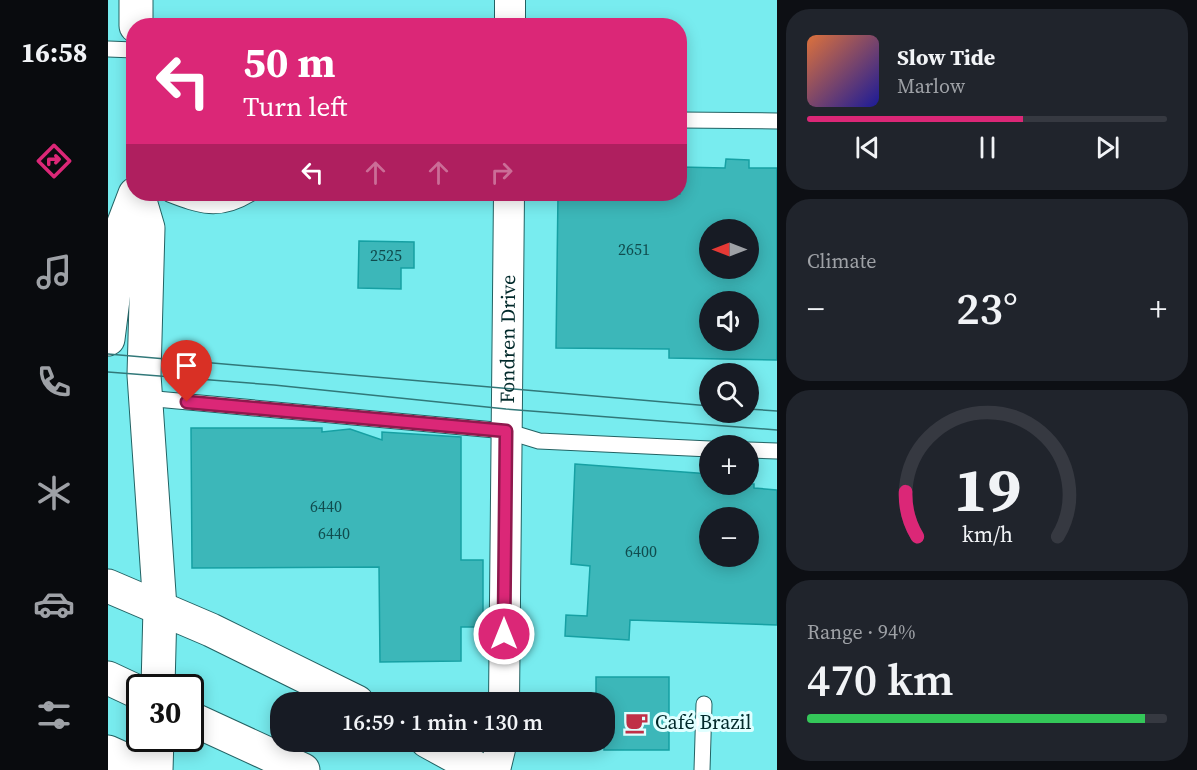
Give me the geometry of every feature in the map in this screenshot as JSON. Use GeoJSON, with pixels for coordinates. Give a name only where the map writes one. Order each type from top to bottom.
{"type":"FeatureCollection","features":[{"type":"Feature","properties":{"kind":"main road"},"geometry":{"type":"LineString","coordinates":[[136,0],[136,18]]}},
{"type":"Feature","properties":{"kind":"main road"},"geometry":{"type":"LineString","coordinates":[[108,339],[122,228],[133,201]]}},
{"type":"Feature","properties":{"kind":"main road"},"geometry":{"type":"LineString","coordinates":[[138,201],[148,228],[145,398],[160,608],[158,674]]}},
{"type":"Feature","properties":{"kind":"main road"},"geometry":{"type":"LineString","coordinates":[[108,586],[211,630],[337,692]]}},
{"type":"Feature","properties":{"kind":"main road"},"geometry":{"type":"LineString","coordinates":[[108,678],[126,686]]}},
{"type":"Feature","properties":{"kind":"main road"},"geometry":{"type":"LineString","coordinates":[[204,724],[303,770]]}},
{"type":"Feature","properties":{"kind":"main road"},"geometry":{"type":"LineString","coordinates":[[156,770],[157,752]]}},
{"type":"Feature","properties":{"kind":"main road"},"geometry":{"type":"LineString","coordinates":[[447,752],[480,770]]}},
{"type":"Feature","properties":{"kind":"main road"},"geometry":{"type":"LineString","coordinates":[[108,753],[148,770]]}},
{"type":"Feature","properties":{"kind":"street"},"geometry":{"type":"LineString","coordinates":[[510,0],[510,18]]}},
{"type":"Feature","properties":{"kind":"street","name":"Fondren Drive"},"geometry":{"type":"LineString","coordinates":[[504,692],[509,201]]}},
{"type":"Feature","properties":{"kind":"street"},"geometry":{"type":"LineString","coordinates":[[495,770],[499,752]]}},
{"type":"Feature","properties":{"kind":"lane"},"geometry":{"type":"LineString","coordinates":[[108,49],[126,50]]}},
{"type":"Feature","properties":{"kind":"lane"},"geometry":{"type":"LineString","coordinates":[[687,120],[777,121]]}},
{"type":"Feature","properties":{"kind":"lane"},"geometry":{"type":"LineString","coordinates":[[188,201],[204,207],[237,201]]}},
{"type":"Feature","properties":{"kind":"lane"},"geometry":{"type":"LineString","coordinates":[[145,398],[506,431],[539,441],[699,448]]}},
{"type":"Feature","properties":{"kind":"lane"},"geometry":{"type":"LineString","coordinates":[[759,451],[777,452]]}},
{"type":"Feature","properties":{"kind":"lane"},"geometry":{"type":"LineString","coordinates":[[702,770],[704,704]]}},
{"type":"Feature","properties":{"kind":"building"},"geometry":{"type":"Polygon","coordinates":[[[726,159],[749,160],[749,168],[777,168],[777,360],[669,358],[669,349],[556,348],[558,201],[687,201],[687,167],[725,168],[726,159]]]}},
{"type":"Feature","properties":{"kind":"building"},"geometry":{"type":"Polygon","coordinates":[[[359,241],[414,242],[414,268],[401,268],[401,289],[358,288],[359,241]]]}},
{"type":"Feature","properties":{"kind":"building"},"geometry":{"type":"Polygon","coordinates":[[[191,428],[322,428],[322,432],[350,429],[382,440],[382,432],[461,437],[461,560],[483,560],[483,627],[461,627],[461,661],[380,662],[379,567],[192,568],[191,428]]]}},
{"type":"Feature","properties":{"kind":"building"},"geometry":{"type":"Polygon","coordinates":[[[575,464],[699,473],[699,495],[759,495],[759,488],[777,490],[777,625],[630,620],[629,640],[565,636],[566,615],[587,616],[590,566],[571,564],[575,464]]]}},
{"type":"Feature","properties":{"kind":"building","name":"Café Brazil"},"geometry":{"type":"Polygon","coordinates":[[[596,677],[669,677],[669,750],[615,750],[615,692],[596,692],[596,677]]]}},
{"type":"Feature","properties":{"kind":"tram line"},"geometry":{"type":"LineString","coordinates":[[108,354],[699,405]]}},
{"type":"Feature","properties":{"kind":"tram line"},"geometry":{"type":"LineString","coordinates":[[108,372],[274,385],[506,409],[777,430]]}},
{"type":"Feature","properties":{"kind":"tram line"},"geometry":{"type":"LineString","coordinates":[[759,410],[777,411]]}},
{"type":"Feature","properties":{"kind":"place","name":"Café Brazil"},"geometry":{"type":"Point","coordinates":[637,722]}},
{"type":"Feature","properties":{"kind":"route"},"geometry":{"type":"LineString","coordinates":[[187,402],[506,431],[504,634]]}}]}
